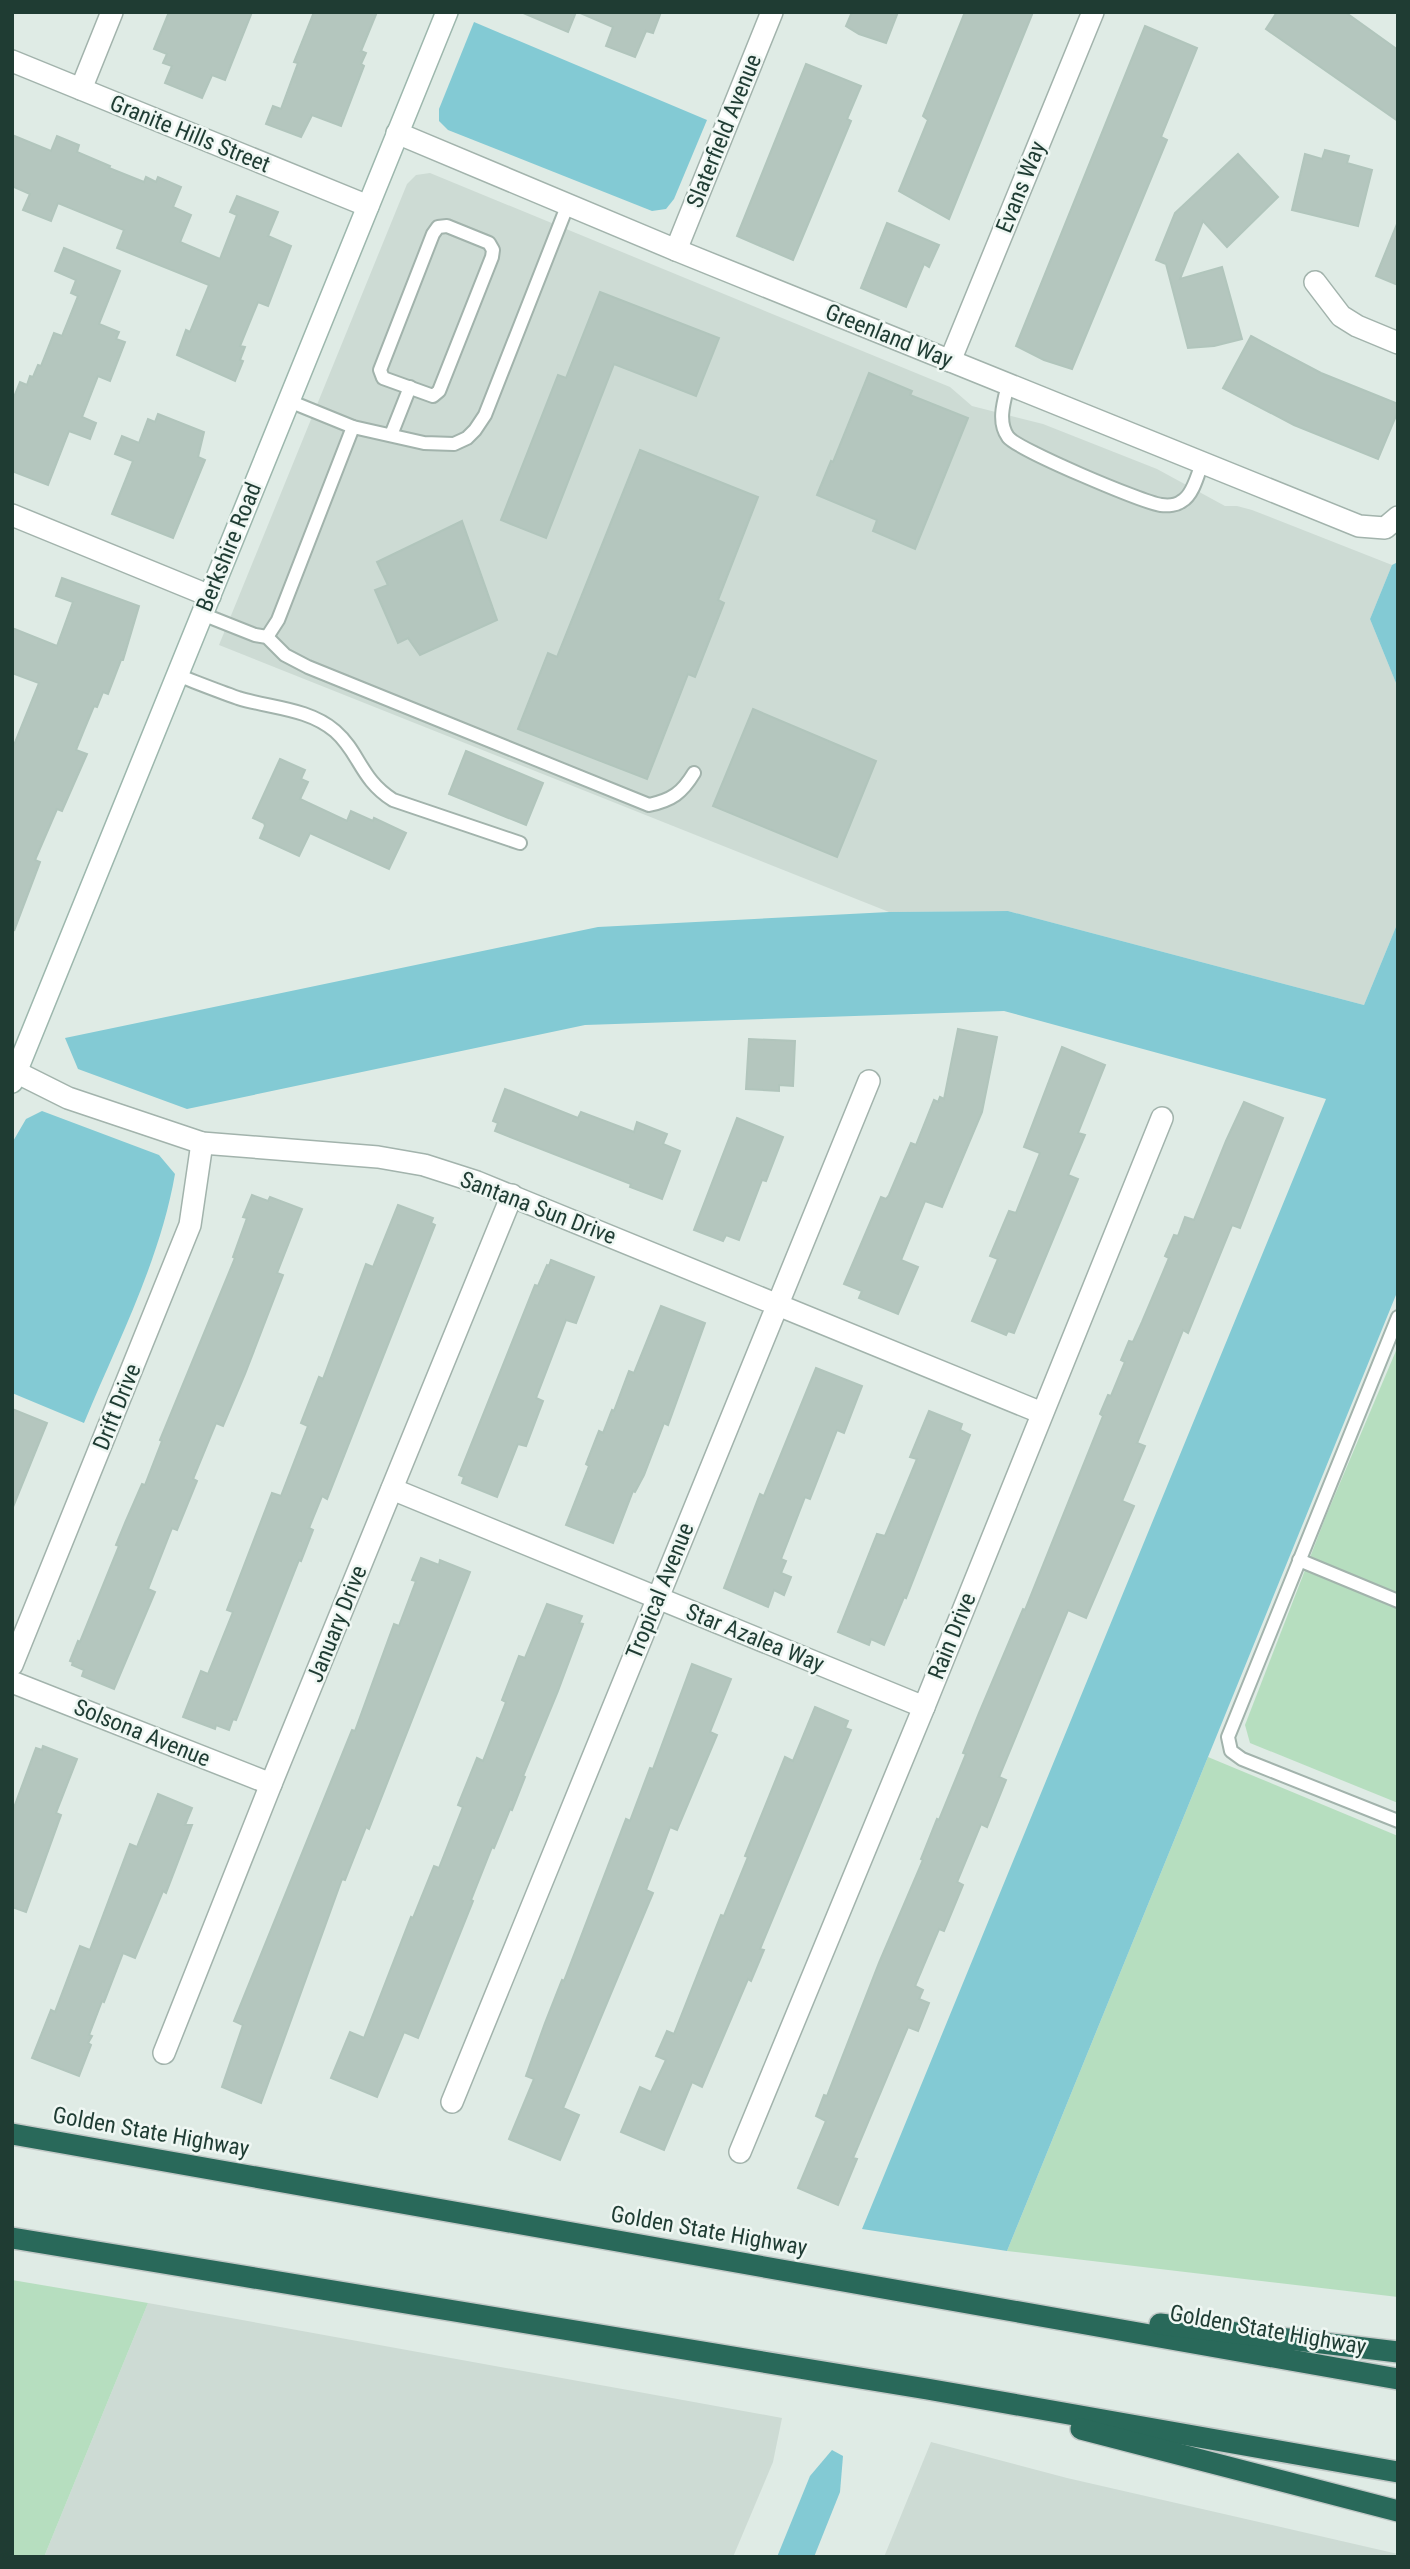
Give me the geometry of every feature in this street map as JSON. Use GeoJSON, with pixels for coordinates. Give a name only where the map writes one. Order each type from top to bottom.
{"type":"FeatureCollection","features":[{"type":"Feature","properties":{"kind":"highway","name":"Golden State Highway"},"geometry":{"type":"LineString","coordinates":[[12,2134],[1398,2379]]}},
{"type":"Feature","properties":{"kind":"highway"},"geometry":{"type":"LineString","coordinates":[[12,2238],[927,2389],[1398,2472]]}},
{"type":"Feature","properties":{"kind":"highway"},"geometry":{"type":"LineString","coordinates":[[950,2301],[1398,2352]]}},
{"type":"Feature","properties":{"kind":"highway"},"geometry":{"type":"LineString","coordinates":[[927,2389],[1398,2511]]}},
{"type":"Feature","properties":{"kind":"street"},"geometry":{"type":"LineString","coordinates":[[81,89],[112,12]]}},
{"type":"Feature","properties":{"kind":"street","name":"Berkshire Road"},"geometry":{"type":"LineString","coordinates":[[14,1077],[447,12]]}},
{"type":"Feature","properties":{"kind":"street","name":"Slaterfield Avenue"},"geometry":{"type":"LineString","coordinates":[[676,250],[772,12]]}},
{"type":"Feature","properties":{"kind":"street","name":"Evans Way"},"geometry":{"type":"LineString","coordinates":[[950,361],[1093,12]]}},
{"type":"Feature","properties":{"kind":"street","name":"Granite Hills Street"},"geometry":{"type":"LineString","coordinates":[[12,61],[368,206]]}},
{"type":"Feature","properties":{"kind":"street","name":"Greenland Way"},"geometry":{"type":"LineString","coordinates":[[397,133],[676,250],[1359,526],[1391,522]]}},
{"type":"Feature","properties":{"kind":"street"},"geometry":{"type":"LineString","coordinates":[[1315,282],[1340,316],[1398,343]]}},
{"type":"Feature","properties":{"kind":"street"},"geometry":{"type":"LineString","coordinates":[[12,515],[206,605]]}},
{"type":"Feature","properties":{"kind":"street","name":"Santana Sun Drive"},"geometry":{"type":"LineString","coordinates":[[14,1077],[202,1143],[379,1157],[424,1165],[513,1195],[1042,1413]]}},
{"type":"Feature","properties":{"kind":"street","name":"Tropical Avenue"},"geometry":{"type":"LineString","coordinates":[[452,2102],[869,1081]]}},
{"type":"Feature","properties":{"kind":"street","name":"Rain Drive"},"geometry":{"type":"LineString","coordinates":[[740,2152],[1163,1118]]}},
{"type":"Feature","properties":{"kind":"street","name":"Drift Drive"},"geometry":{"type":"LineString","coordinates":[[12,1665],[190,1225],[202,1143]]}},
{"type":"Feature","properties":{"kind":"street","name":"January Drive"},"geometry":{"type":"LineString","coordinates":[[164,2053],[271,1784],[513,1195]]}},
{"type":"Feature","properties":{"kind":"street","name":"Star Azalea Way"},"geometry":{"type":"LineString","coordinates":[[392,1489],[924,1707]]}},
{"type":"Feature","properties":{"kind":"street","name":"Solsona Avenue"},"geometry":{"type":"LineString","coordinates":[[12,1682],[271,1784]]}},
{"type":"Feature","properties":{"kind":"lane"},"geometry":{"type":"LineString","coordinates":[[289,401],[354,427],[424,443],[454,444],[467,438],[475,430],[499,383],[568,204]]}},
{"type":"Feature","properties":{"kind":"lane"},"geometry":{"type":"LineString","coordinates":[[447,226],[489,243],[492,257],[439,391],[433,396],[410,387],[383,377],[380,370],[435,229],[447,226]]}},
{"type":"Feature","properties":{"kind":"lane"},"geometry":{"type":"LineString","coordinates":[[1008,385],[1002,409],[1005,431],[1009,438],[1027,451],[1138,497],[1162,505],[1181,502],[1188,497],[1202,463]]}},
{"type":"Feature","properties":{"kind":"lane"},"geometry":{"type":"LineString","coordinates":[[391,435],[410,387]]}},
{"type":"Feature","properties":{"kind":"lane"},"geometry":{"type":"LineString","coordinates":[[267,637],[278,621],[354,427]]}},
{"type":"Feature","properties":{"kind":"lane"},"geometry":{"type":"LineString","coordinates":[[206,605],[255,635],[267,637],[285,655],[308,667],[649,804],[675,797],[694,773]]}},
{"type":"Feature","properties":{"kind":"lane"},"geometry":{"type":"LineString","coordinates":[[177,675],[239,698],[287,709],[317,720],[345,741],[377,790],[393,800],[520,843]]}},
{"type":"Feature","properties":{"kind":"lane"},"geometry":{"type":"LineString","coordinates":[[1398,1317],[1228,1737],[1231,1751],[1242,1759],[1398,1821]]}},
{"type":"Feature","properties":{"kind":"lane"},"geometry":{"type":"LineString","coordinates":[[1299,1560],[1398,1601]]}},
{"type":"Feature","properties":{"kind":"shaded area"},"geometry":{"type":"Polygon","coordinates":[[[430,173],[950,387],[972,406],[1043,424],[1157,469],[1225,506],[1252,510],[1392,565],[1370,619],[1398,688],[1398,922],[1364,1005],[1008,911],[889,912],[219,645],[407,184],[416,175],[430,173]]]}},
{"type":"Feature","properties":{"kind":"shaded area"},"geometry":{"type":"Polygon","coordinates":[[[148,2303],[782,2418],[773,2462],[733,2557],[44,2557],[148,2303]]]}},
{"type":"Feature","properties":{"kind":"shaded area"},"geometry":{"type":"Polygon","coordinates":[[[931,2442],[1067,2478],[1398,2554],[1398,2557],[884,2557],[931,2442]]]}},
{"type":"Feature","properties":{"kind":"green space"},"geometry":{"type":"Polygon","coordinates":[[[1398,1346],[1398,1803],[1250,1743],[1245,1725],[1326,1516],[1398,1346]]]}},
{"type":"Feature","properties":{"kind":"green space"},"geometry":{"type":"Polygon","coordinates":[[[1208,1757],[1398,1836],[1398,2297],[1007,2251],[1208,1757]]]}},
{"type":"Feature","properties":{"kind":"green space"},"geometry":{"type":"Polygon","coordinates":[[[12,2280],[148,2303],[44,2557],[12,2557],[12,2280]]]}},
{"type":"Feature","properties":{"kind":"water"},"geometry":{"type":"Polygon","coordinates":[[[474,22],[707,120],[674,199],[666,209],[652,211],[448,130],[439,121],[439,109],[474,22]]]}},
{"type":"Feature","properties":{"kind":"water"},"geometry":{"type":"Polygon","coordinates":[[[1398,562],[1398,688],[1370,619],[1392,565],[1398,562]]]}},
{"type":"Feature","properties":{"kind":"water"},"geometry":{"type":"Polygon","coordinates":[[[1008,911],[1364,1005],[1398,922],[1398,1290],[1007,2251],[862,2229],[1326,1099],[1004,1011],[585,1025],[187,1109],[78,1069],[65,1038],[598,927],[889,912],[1008,911]]]}},
{"type":"Feature","properties":{"kind":"water"},"geometry":{"type":"Polygon","coordinates":[[[42,1111],[159,1155],[175,1174],[148,1270],[84,1423],[12,1393],[12,1143],[26,1119],[42,1111]]]}},
{"type":"Feature","properties":{"kind":"water"},"geometry":{"type":"Polygon","coordinates":[[[832,2450],[843,2456],[840,2492],[814,2557],[777,2557],[810,2476],[832,2450]]]}},
{"type":"Feature","properties":{"kind":"building"},"geometry":{"type":"Polygon","coordinates":[[[169,12],[252,12],[225,80],[212,75],[202,98],[165,83],[172,66],[163,63],[167,54],[154,49],[169,12]]]}},
{"type":"Feature","properties":{"kind":"building"},"geometry":{"type":"Polygon","coordinates":[[[314,12],[377,12],[361,51],[366,53],[361,64],[364,66],[341,126],[312,115],[301,137],[266,124],[273,106],[281,109],[298,63],[294,62],[314,12]]]}},
{"type":"Feature","properties":{"kind":"building"},"geometry":{"type":"Polygon","coordinates":[[[521,12],[576,12],[568,32],[521,12]]]}},
{"type":"Feature","properties":{"kind":"building"},"geometry":{"type":"Polygon","coordinates":[[[578,12],[661,12],[653,33],[646,31],[635,57],[606,46],[613,27],[578,12]]]}},
{"type":"Feature","properties":{"kind":"building"},"geometry":{"type":"Polygon","coordinates":[[[852,12],[898,12],[886,43],[859,34],[846,26],[852,12]]]}},
{"type":"Feature","properties":{"kind":"building"},"geometry":{"type":"Polygon","coordinates":[[[965,12],[1033,12],[949,219],[899,191],[928,120],[923,116],[965,12]]]}},
{"type":"Feature","properties":{"kind":"building"},"geometry":{"type":"Polygon","coordinates":[[[1277,12],[1345,12],[1398,50],[1398,121],[1266,29],[1277,12]]]}},
{"type":"Feature","properties":{"kind":"building"},"geometry":{"type":"Polygon","coordinates":[[[1145,26],[1197,48],[1161,137],[1167,140],[1072,369],[1044,360],[1016,346],[1145,26]]]}},
{"type":"Feature","properties":{"kind":"building"},"geometry":{"type":"Polygon","coordinates":[[[806,64],[861,86],[847,119],[851,121],[793,260],[737,236],[806,64]]]}},
{"type":"Feature","properties":{"kind":"building"},"geometry":{"type":"Polygon","coordinates":[[[12,135],[51,151],[57,136],[79,145],[77,152],[110,166],[109,168],[144,182],[146,177],[156,182],[158,177],[181,187],[173,207],[191,215],[180,242],[220,259],[237,215],[230,212],[237,196],[278,212],[268,236],[291,246],[268,306],[258,302],[240,346],[245,347],[240,360],[243,361],[235,381],[177,355],[186,330],[190,332],[209,285],[117,248],[124,230],[58,203],[51,221],[23,210],[30,194],[12,186],[12,135]]]}},
{"type":"Feature","properties":{"kind":"building"},"geometry":{"type":"Polygon","coordinates":[[[1325,150],[1349,156],[1347,163],[1372,170],[1358,226],[1292,210],[1305,154],[1322,159],[1325,150]]]}},
{"type":"Feature","properties":{"kind":"building"},"geometry":{"type":"Polygon","coordinates":[[[1238,154],[1278,197],[1227,247],[1203,221],[1180,279],[1222,267],[1242,339],[1214,346],[1188,348],[1166,264],[1156,260],[1175,213],[1238,154]]]}},
{"type":"Feature","properties":{"kind":"building"},"geometry":{"type":"Polygon","coordinates":[[[887,223],[939,245],[929,267],[924,264],[906,307],[861,288],[887,223]]]}},
{"type":"Feature","properties":{"kind":"building"},"geometry":{"type":"Polygon","coordinates":[[[1398,225],[1398,285],[1376,276],[1398,225]]]}},
{"type":"Feature","properties":{"kind":"building"},"geometry":{"type":"Polygon","coordinates":[[[64,248],[120,271],[99,324],[119,332],[116,339],[125,342],[110,381],[98,376],[82,417],[96,423],[90,439],[69,431],[48,485],[12,471],[12,402],[20,382],[27,385],[38,365],[41,366],[54,333],[62,336],[78,296],[71,293],[76,280],[55,271],[64,248]]]}},
{"type":"Feature","properties":{"kind":"building"},"geometry":{"type":"Polygon","coordinates":[[[600,292],[719,338],[696,396],[614,364],[546,538],[501,520],[558,375],[566,378],[600,292]]]}},
{"type":"Feature","properties":{"kind":"building"},"geometry":{"type":"Polygon","coordinates":[[[1251,336],[1321,373],[1398,404],[1398,411],[1378,459],[1294,425],[1223,388],[1251,336]]]}},
{"type":"Feature","properties":{"kind":"building"},"geometry":{"type":"Polygon","coordinates":[[[869,373],[912,391],[910,395],[968,418],[915,549],[873,531],[877,520],[817,495],[869,373]]]}},
{"type":"Feature","properties":{"kind":"building"},"geometry":{"type":"Polygon","coordinates":[[[158,414],[204,432],[198,457],[205,460],[173,538],[112,514],[133,461],[115,454],[122,436],[139,443],[148,419],[155,422],[158,414]]]}},
{"type":"Feature","properties":{"kind":"building"},"geometry":{"type":"Polygon","coordinates":[[[640,450],[758,497],[718,600],[724,603],[695,677],[688,674],[647,779],[518,729],[548,653],[557,657],[640,450]]]}},
{"type":"Feature","properties":{"kind":"building"},"geometry":{"type":"Polygon","coordinates":[[[462,521],[497,620],[420,655],[408,638],[398,643],[375,590],[388,585],[377,562],[462,521]]]}},
{"type":"Feature","properties":{"kind":"building"},"geometry":{"type":"Polygon","coordinates":[[[62,578],[139,606],[123,660],[108,694],[103,692],[97,707],[94,706],[76,750],[87,754],[62,811],[57,809],[35,860],[40,862],[14,931],[12,750],[39,683],[12,673],[12,628],[57,646],[73,602],[56,596],[62,578]]]}},
{"type":"Feature","properties":{"kind":"building"},"geometry":{"type":"Polygon","coordinates":[[[753,709],[876,761],[837,857],[713,806],[753,709]]]}},
{"type":"Feature","properties":{"kind":"building"},"geometry":{"type":"Polygon","coordinates":[[[466,751],[543,783],[526,825],[449,794],[466,751]]]}},
{"type":"Feature","properties":{"kind":"building"},"geometry":{"type":"Polygon","coordinates":[[[280,759],[305,770],[301,779],[308,782],[300,799],[347,821],[351,811],[406,833],[389,869],[310,833],[299,856],[260,838],[264,823],[253,818],[280,759]]]}},
{"type":"Feature","properties":{"kind":"building"},"geometry":{"type":"Polygon","coordinates":[[[958,1029],[997,1037],[982,1112],[942,1207],[925,1201],[901,1260],[918,1267],[898,1314],[859,1298],[862,1291],[844,1284],[881,1197],[886,1199],[889,1195],[911,1143],[916,1145],[934,1100],[938,1102],[940,1097],[944,1099],[958,1029]]]}},
{"type":"Feature","properties":{"kind":"building"},"geometry":{"type":"Polygon","coordinates":[[[749,1039],[795,1041],[793,1086],[779,1085],[779,1091],[746,1089],[749,1039]]]}},
{"type":"Feature","properties":{"kind":"building"},"geometry":{"type":"Polygon","coordinates":[[[1062,1047],[1105,1065],[1078,1133],[1085,1135],[1068,1175],[1078,1179],[1014,1333],[1008,1331],[1006,1335],[972,1321],[998,1259],[990,1256],[1009,1211],[1016,1213],[1040,1153],[1024,1147],[1062,1047]]]}},
{"type":"Feature","properties":{"kind":"building"},"geometry":{"type":"Polygon","coordinates":[[[505,1089],[578,1118],[581,1112],[634,1132],[637,1122],[667,1134],[663,1144],[680,1151],[662,1199],[630,1187],[631,1184],[495,1131],[498,1123],[493,1121],[505,1089]]]}},
{"type":"Feature","properties":{"kind":"building"},"geometry":{"type":"Polygon","coordinates":[[[1244,1102],[1283,1118],[1240,1228],[1232,1225],[1188,1333],[1183,1330],[1137,1443],[1145,1446],[1122,1501],[1134,1506],[1086,1618],[1068,1610],[999,1777],[1006,1780],[987,1827],[981,1824],[957,1882],[963,1885],[944,1931],[939,1929],[915,1986],[923,1990],[919,1999],[929,2003],[918,2031],[908,2027],[853,2158],[857,2159],[838,2205],[798,2188],[826,2121],[816,2116],[824,2095],[827,2096],[923,1860],[921,1859],[937,1819],[939,1820],[966,1754],[963,1753],[979,1713],[1023,1609],[1025,1610],[1103,1416],[1100,1414],[1108,1395],[1111,1396],[1125,1362],[1121,1360],[1129,1341],[1133,1342],[1142,1322],[1169,1258],[1165,1256],[1174,1235],[1178,1236],[1185,1217],[1194,1220],[1244,1102]]]}},
{"type":"Feature","properties":{"kind":"building"},"geometry":{"type":"Polygon","coordinates":[[[737,1118],[783,1137],[766,1181],[762,1180],[739,1240],[726,1235],[723,1241],[694,1230],[737,1118]]]}},
{"type":"Feature","properties":{"kind":"building"},"geometry":{"type":"Polygon","coordinates":[[[252,1195],[268,1201],[270,1197],[302,1209],[277,1273],[283,1275],[245,1374],[223,1426],[216,1423],[193,1479],[197,1481],[177,1530],[172,1528],[148,1589],[155,1592],[114,1689],[82,1676],[84,1670],[72,1665],[73,1662],[70,1661],[119,1546],[116,1545],[125,1523],[142,1484],[145,1485],[162,1441],[160,1440],[235,1258],[233,1257],[247,1218],[243,1217],[252,1195]]]}},
{"type":"Feature","properties":{"kind":"building"},"geometry":{"type":"Polygon","coordinates":[[[398,1205],[433,1218],[431,1223],[435,1225],[327,1499],[322,1496],[309,1528],[313,1530],[236,1720],[233,1719],[229,1730],[216,1725],[215,1729],[183,1717],[201,1671],[208,1674],[233,1612],[227,1610],[272,1493],[281,1496],[308,1426],[301,1423],[319,1377],[323,1379],[366,1264],[373,1267],[398,1205]]]}},
{"type":"Feature","properties":{"kind":"building"},"geometry":{"type":"Polygon","coordinates":[[[551,1260],[594,1277],[576,1323],[566,1320],[536,1398],[543,1401],[526,1446],[518,1444],[497,1497],[462,1483],[464,1477],[459,1475],[535,1285],[538,1286],[551,1260]]]}},
{"type":"Feature","properties":{"kind":"building"},"geometry":{"type":"Polygon","coordinates":[[[661,1306],[705,1323],[668,1425],[664,1423],[613,1543],[566,1525],[589,1466],[586,1464],[599,1431],[603,1433],[629,1371],[634,1373],[661,1306]]]}},
{"type":"Feature","properties":{"kind":"building"},"geometry":{"type":"Polygon","coordinates":[[[816,1368],[862,1386],[844,1433],[837,1430],[810,1499],[805,1497],[781,1559],[786,1561],[781,1573],[791,1577],[784,1595],[774,1590],[768,1607],[724,1588],[760,1494],[764,1496],[816,1368]]]}},
{"type":"Feature","properties":{"kind":"building"},"geometry":{"type":"Polygon","coordinates":[[[12,1409],[47,1423],[13,1507],[12,1507],[12,1409]]]}},
{"type":"Feature","properties":{"kind":"building"},"geometry":{"type":"Polygon","coordinates":[[[929,1411],[962,1424],[960,1430],[970,1435],[906,1598],[904,1597],[884,1645],[871,1639],[869,1645],[838,1632],[877,1534],[885,1536],[917,1459],[910,1457],[929,1411]]]}},
{"type":"Feature","properties":{"kind":"building"},"geometry":{"type":"Polygon","coordinates":[[[421,1558],[439,1565],[440,1560],[470,1572],[369,1829],[366,1827],[345,1880],[342,1879],[261,2103],[222,2087],[243,2025],[234,2021],[352,1730],[355,1731],[394,1624],[399,1626],[416,1581],[412,1580],[421,1558]]]}},
{"type":"Feature","properties":{"kind":"building"},"geometry":{"type":"Polygon","coordinates":[[[547,1604],[582,1616],[579,1623],[583,1624],[512,1810],[510,1809],[494,1848],[492,1847],[418,2038],[404,2032],[377,2097],[331,2078],[350,2032],[364,2038],[411,1917],[413,1918],[434,1866],[439,1868],[463,1807],[458,1805],[477,1758],[483,1761],[506,1702],[502,1700],[519,1656],[525,1658],[547,1604]]]}},
{"type":"Feature","properties":{"kind":"building"},"geometry":{"type":"Polygon","coordinates":[[[692,1664],[731,1679],[710,1732],[717,1735],[677,1830],[670,1827],[646,1890],[653,1893],[563,2108],[579,2115],[560,2160],[509,2139],[534,2079],[526,2076],[545,2023],[562,1980],[564,1981],[626,1819],[630,1821],[650,1768],[653,1769],[692,1664]]]}},
{"type":"Feature","properties":{"kind":"building"},"geometry":{"type":"Polygon","coordinates":[[[815,1707],[848,1721],[845,1728],[851,1730],[760,1949],[764,1950],[751,1981],[748,1979],[702,2087],[692,2082],[664,2150],[621,2132],[640,2087],[651,2092],[666,2060],[656,2056],[667,2031],[674,2034],[721,1915],[724,1916],[748,1857],[745,1856],[785,1757],[793,1761],[815,1707]]]}},
{"type":"Feature","properties":{"kind":"building"},"geometry":{"type":"Polygon","coordinates":[[[43,1746],[77,1759],[56,1813],[61,1815],[26,1912],[12,1907],[12,1813],[36,1748],[42,1750],[43,1746]]]}},
{"type":"Feature","properties":{"kind":"building"},"geometry":{"type":"Polygon","coordinates":[[[158,1794],[192,1808],[185,1825],[192,1825],[166,1893],[163,1891],[135,1958],[123,1953],[89,2035],[92,2036],[88,2043],[91,2045],[79,2076],[32,2058],[51,2010],[55,2012],[80,1946],[90,1950],[130,1844],[137,1847],[158,1794]]]}}]}
